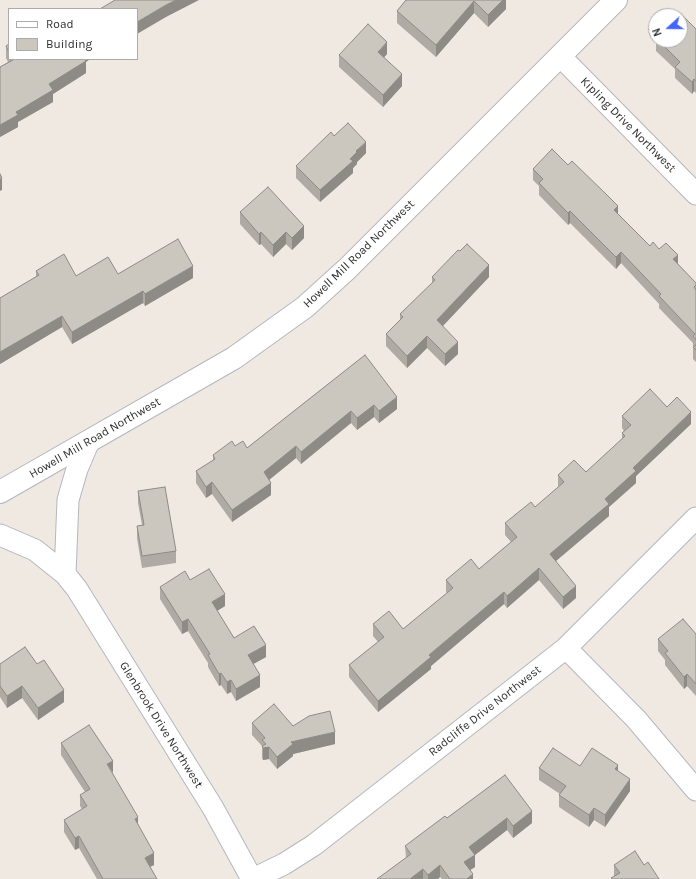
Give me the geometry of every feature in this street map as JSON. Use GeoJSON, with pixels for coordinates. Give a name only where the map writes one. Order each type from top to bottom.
{"type":"FeatureCollection","features":[{"type":"Feature","properties":{"kind":"main road","name":"Howell Mill Road Northwest"},"geometry":{"type":"LineString","coordinates":[[0,492],[234,358],[305,307],[347,269],[616,0]]}},
{"type":"Feature","properties":{"kind":"street","name":"Kipling Drive Northwest"},"geometry":{"type":"LineString","coordinates":[[560,56],[696,194]]}},
{"type":"Feature","properties":{"kind":"street"},"geometry":{"type":"LineString","coordinates":[[65,574],[68,500],[77,469],[89,441]]}},
{"type":"Feature","properties":{"kind":"street","name":"Radcliffe Drive Northwest"},"geometry":{"type":"LineString","coordinates":[[252,879],[284,864],[314,845],[566,648],[696,518]]}},
{"type":"Feature","properties":{"kind":"street","name":"Glenbrook Drive Northwest"},"geometry":{"type":"LineString","coordinates":[[0,535],[35,550],[65,574],[76,588],[213,808],[252,879]]}},
{"type":"Feature","properties":{"kind":"street"},"geometry":{"type":"LineString","coordinates":[[566,648],[636,719],[696,790]]}},
{"type":"Feature","properties":{"kind":"building"},"geometry":{"type":"Polygon","coordinates":[[[115,0],[176,0],[138,21],[138,8],[102,8],[115,0]]]}},
{"type":"Feature","properties":{"kind":"building"},"geometry":{"type":"Polygon","coordinates":[[[406,0],[503,0],[488,15],[474,1],[436,45],[397,11],[406,0]]]}},
{"type":"Feature","properties":{"kind":"building"},"geometry":{"type":"Polygon","coordinates":[[[688,21],[696,29],[696,81],[694,79],[692,82],[675,67],[680,62],[666,48],[688,48],[688,21]]]}},
{"type":"Feature","properties":{"kind":"building"},"geometry":{"type":"Polygon","coordinates":[[[368,24],[387,42],[378,52],[402,74],[383,95],[339,55],[368,24]]]}},
{"type":"Feature","properties":{"kind":"building"},"geometry":{"type":"Polygon","coordinates":[[[13,60],[86,61],[49,84],[53,90],[16,112],[18,115],[0,125],[0,67],[13,60]]]}},
{"type":"Feature","properties":{"kind":"building"},"geometry":{"type":"Polygon","coordinates":[[[348,123],[366,142],[350,159],[353,161],[320,190],[296,166],[331,132],[334,136],[348,123]]]}},
{"type":"Feature","properties":{"kind":"building"},"geometry":{"type":"Polygon","coordinates":[[[552,149],[568,165],[572,161],[606,194],[618,206],[614,210],[650,246],[653,242],[659,249],[666,243],[678,255],[673,259],[696,283],[694,287],[696,290],[696,340],[693,336],[695,334],[659,296],[661,294],[621,252],[616,257],[570,211],[568,213],[539,183],[543,179],[533,169],[552,149]]]}},
{"type":"Feature","properties":{"kind":"building"},"geometry":{"type":"Polygon","coordinates":[[[268,187],[304,226],[292,238],[286,232],[273,245],[261,232],[259,234],[240,212],[268,187]]]}},
{"type":"Feature","properties":{"kind":"building"},"geometry":{"type":"Polygon","coordinates":[[[178,239],[193,266],[145,294],[143,291],[72,332],[62,316],[0,352],[0,298],[39,275],[36,271],[64,254],[76,276],[108,257],[118,274],[178,239]]]}},
{"type":"Feature","properties":{"kind":"building"},"geometry":{"type":"Polygon","coordinates":[[[467,244],[489,265],[437,320],[458,342],[445,354],[427,336],[407,356],[386,334],[403,317],[400,314],[435,280],[432,277],[458,250],[460,251],[467,244]]]}},
{"type":"Feature","properties":{"kind":"building"},"geometry":{"type":"Polygon","coordinates":[[[365,355],[397,397],[379,411],[374,405],[357,418],[351,411],[301,452],[296,446],[264,472],[271,483],[232,510],[212,482],[206,487],[196,471],[215,459],[213,455],[232,441],[235,446],[243,441],[247,448],[365,355]]]}},
{"type":"Feature","properties":{"kind":"building"},"geometry":{"type":"Polygon","coordinates":[[[650,389],[667,407],[677,397],[691,412],[633,468],[636,471],[605,499],[609,504],[550,554],[576,586],[563,597],[539,568],[507,596],[504,592],[429,655],[431,657],[378,701],[349,665],[384,637],[373,624],[389,611],[403,629],[453,588],[446,580],[471,559],[479,569],[517,537],[505,523],[531,502],[535,507],[564,482],[558,475],[574,460],[586,472],[625,436],[622,433],[631,425],[622,416],[650,389]]]}},
{"type":"Feature","properties":{"kind":"building"},"geometry":{"type":"Polygon","coordinates":[[[165,487],[176,551],[142,556],[137,526],[144,525],[138,491],[165,487]]]}},
{"type":"Feature","properties":{"kind":"building"},"geometry":{"type":"Polygon","coordinates":[[[209,569],[225,594],[212,602],[234,638],[254,626],[266,645],[248,655],[260,675],[236,689],[231,680],[227,682],[221,673],[219,674],[208,655],[210,654],[188,619],[182,622],[160,587],[185,571],[190,580],[209,569]]]}},
{"type":"Feature","properties":{"kind":"building"},"geometry":{"type":"Polygon","coordinates":[[[683,619],[696,634],[696,684],[687,674],[684,677],[665,653],[668,651],[658,639],[683,619]]]}},
{"type":"Feature","properties":{"kind":"building"},"geometry":{"type":"Polygon","coordinates":[[[25,647],[37,664],[44,660],[64,690],[38,708],[22,686],[7,696],[0,686],[0,664],[25,647]]]}},
{"type":"Feature","properties":{"kind":"building"},"geometry":{"type":"Polygon","coordinates":[[[274,704],[293,726],[309,716],[330,711],[335,732],[291,742],[293,744],[277,757],[269,747],[263,748],[262,746],[266,744],[262,740],[265,738],[252,723],[274,704]]]}},
{"type":"Feature","properties":{"kind":"building"},"geometry":{"type":"Polygon","coordinates":[[[89,725],[113,761],[107,764],[138,817],[135,819],[154,853],[145,858],[157,879],[103,879],[79,836],[75,838],[64,820],[87,806],[80,795],[90,789],[61,743],[89,725]]]}},
{"type":"Feature","properties":{"kind":"building"},"geometry":{"type":"Polygon","coordinates":[[[553,748],[580,766],[592,748],[618,765],[615,769],[630,779],[605,815],[594,808],[589,815],[559,795],[566,786],[539,768],[553,748]]]}},
{"type":"Feature","properties":{"kind":"building"},"geometry":{"type":"Polygon","coordinates":[[[505,775],[532,811],[513,826],[507,818],[469,847],[475,855],[464,862],[473,874],[467,879],[450,879],[440,865],[428,875],[423,869],[410,879],[377,879],[411,854],[405,846],[445,816],[447,818],[505,775]]]}},
{"type":"Feature","properties":{"kind":"building"},"geometry":{"type":"Polygon","coordinates":[[[635,851],[644,865],[648,862],[659,879],[611,878],[620,873],[614,865],[635,851]]]}}]}
